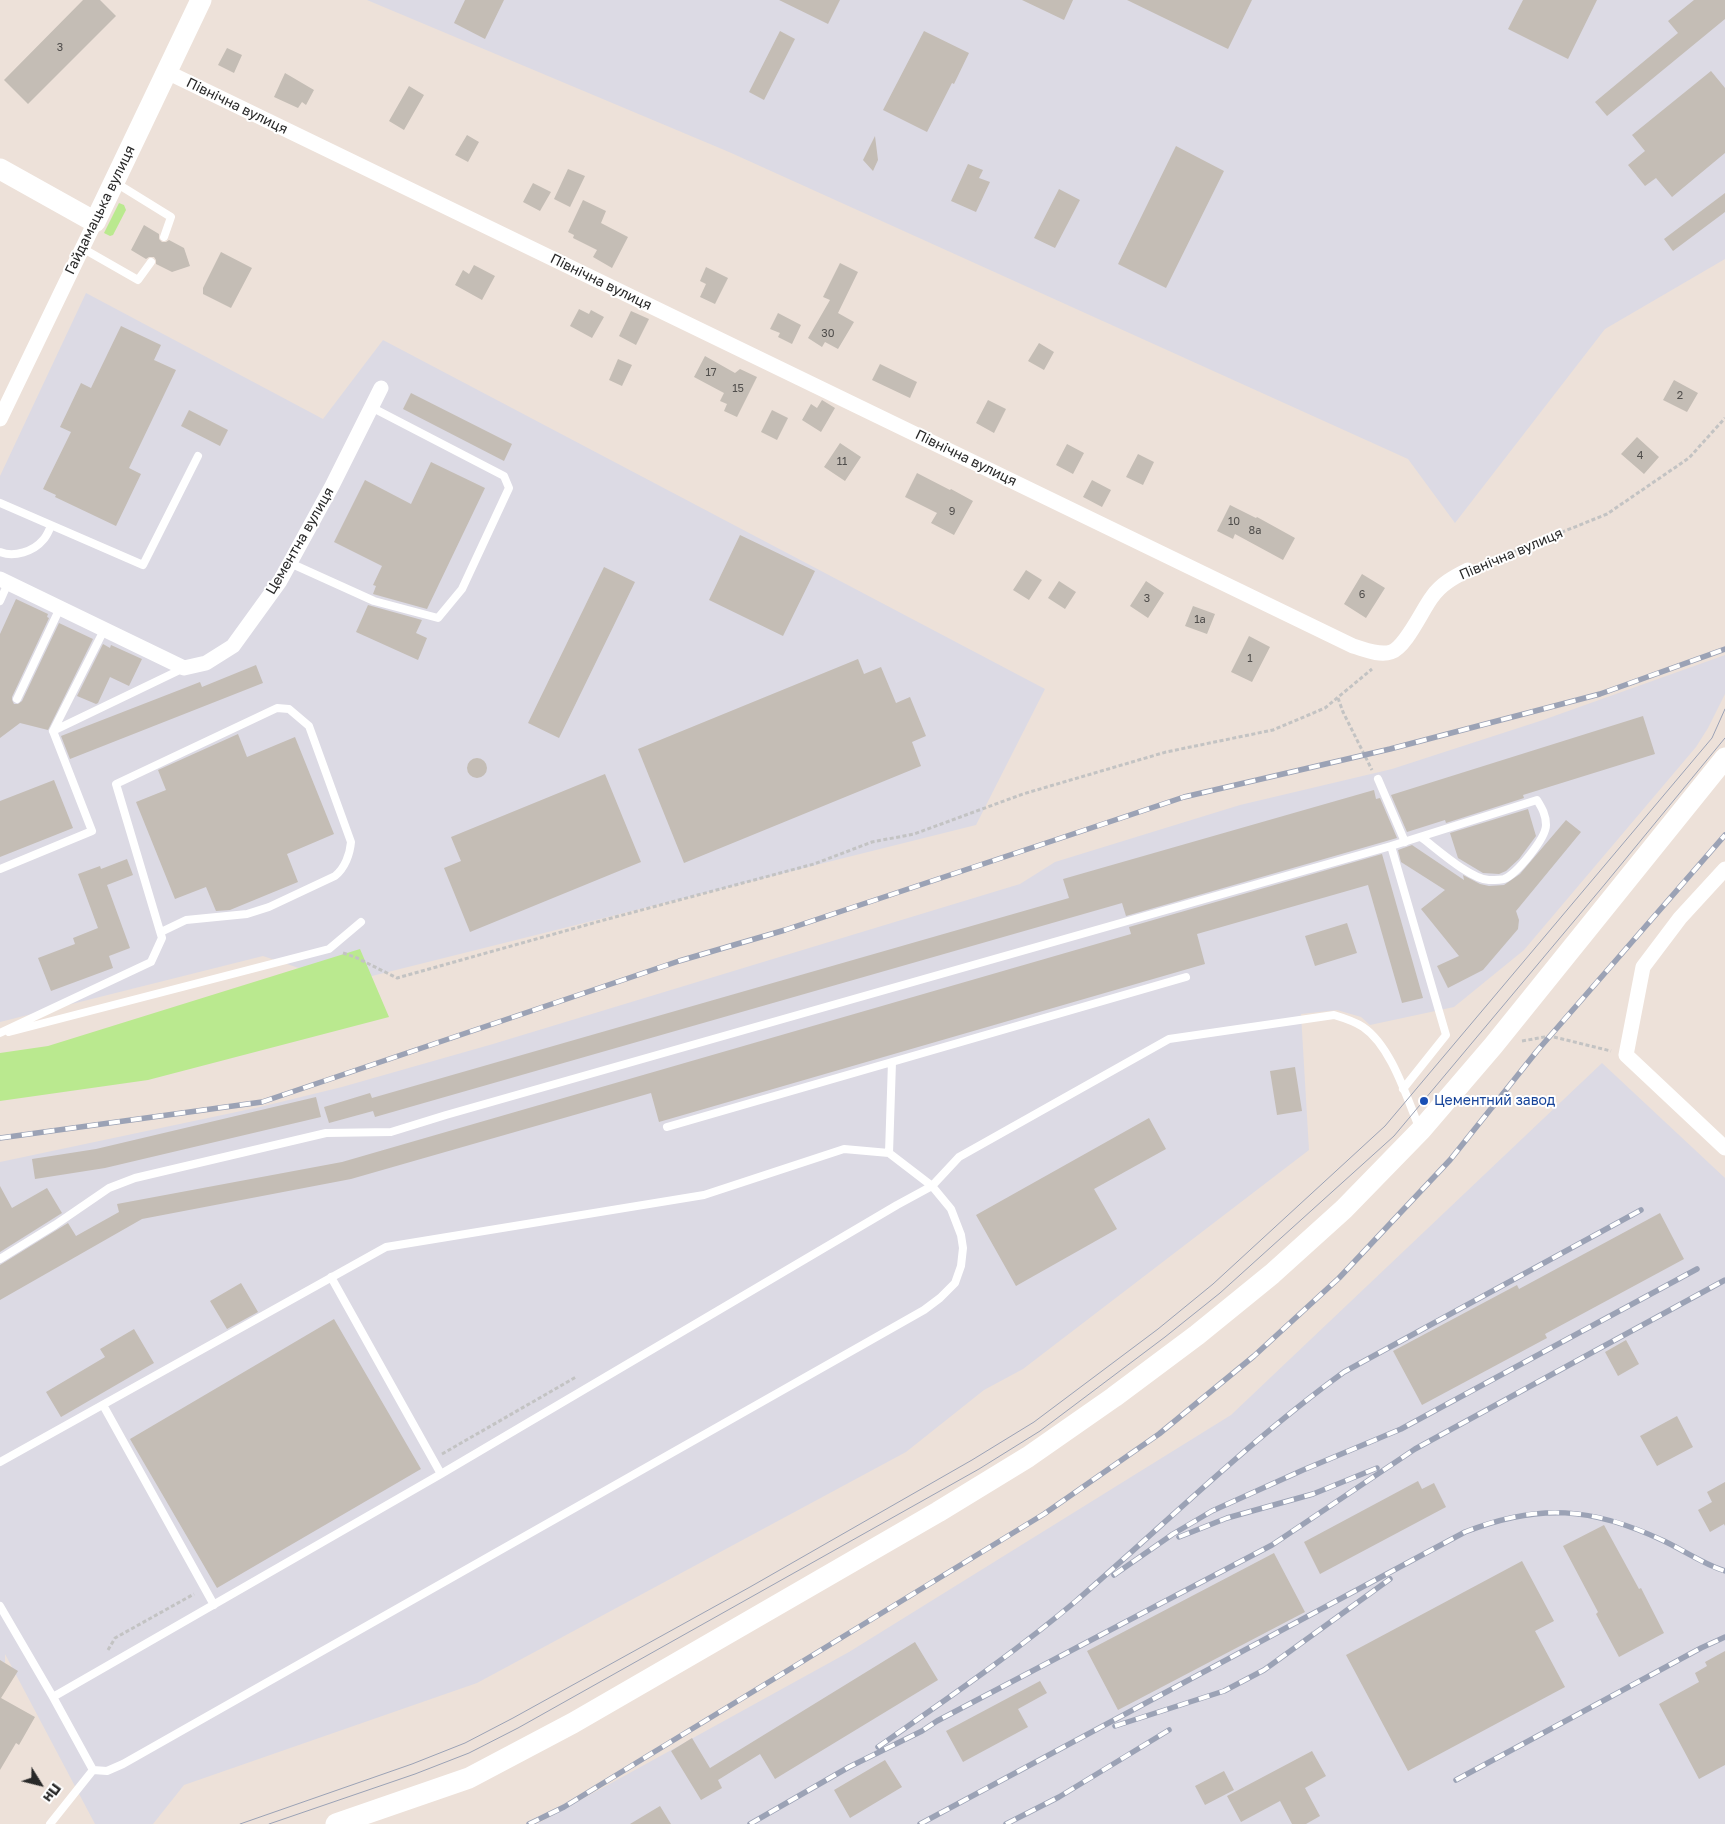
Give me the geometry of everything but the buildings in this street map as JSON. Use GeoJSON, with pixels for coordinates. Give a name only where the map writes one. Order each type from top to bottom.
{"type":"FeatureCollection","features":[{"type":"Feature","properties":{"kind":"main road","name":"Гайдамацька вулиця"},"geometry":{"type":"LineString","coordinates":[[95,222],[201,0]]}},
{"type":"Feature","properties":{"kind":"main road"},"geometry":{"type":"LineString","coordinates":[[0,169],[95,222]]}},
{"type":"Feature","properties":{"kind":"main road"},"geometry":{"type":"LineString","coordinates":[[336,1824],[469,1778],[573,1723],[938,1512],[1028,1457],[1114,1397],[1197,1335],[1265,1280],[1344,1208],[1421,1130],[1493,1046],[1725,758]]}},
{"type":"Feature","properties":{"kind":"street","name":"Північна вулиця"},"geometry":{"type":"LineString","coordinates":[[167,72],[1354,646],[1374,652],[1391,652],[1404,642],[1432,596],[1445,582],[1468,570]]}},
{"type":"Feature","properties":{"kind":"street","name":"Гайдамацька вулиця"},"geometry":{"type":"LineString","coordinates":[[0,419],[95,222]]}},
{"type":"Feature","properties":{"kind":"street","name":"Цементна вулиця"},"geometry":{"type":"LineString","coordinates":[[184,668],[206,663],[233,646],[280,581],[332,486],[381,388]]}},
{"type":"Feature","properties":{"kind":"street"},"geometry":{"type":"LineString","coordinates":[[4,581],[184,668]]}},
{"type":"Feature","properties":{"kind":"street"},"geometry":{"type":"LineString","coordinates":[[1725,869],[1680,918],[1643,967],[1626,1055],[1725,1148]]}},
{"type":"Feature","properties":{"kind":"lane"},"geometry":{"type":"LineString","coordinates":[[114,182],[171,217],[164,237]]}},
{"type":"Feature","properties":{"kind":"lane"},"geometry":{"type":"LineString","coordinates":[[82,248],[138,280],[151,262]]}},
{"type":"Feature","properties":{"kind":"lane"},"geometry":{"type":"LineString","coordinates":[[290,563],[374,601],[438,618],[462,590],[509,488],[504,476],[371,407]]}},
{"type":"Feature","properties":{"kind":"lane"},"geometry":{"type":"LineString","coordinates":[[0,504],[143,565],[198,456]]}},
{"type":"Feature","properties":{"kind":"lane"},"geometry":{"type":"LineString","coordinates":[[0,552],[6,555],[27,552],[43,540],[51,526]]}},
{"type":"Feature","properties":{"kind":"lane"},"geometry":{"type":"LineString","coordinates":[[0,601],[4,581]]}},
{"type":"Feature","properties":{"kind":"lane"},"geometry":{"type":"LineString","coordinates":[[17,699],[60,608]]}},
{"type":"Feature","properties":{"kind":"lane"},"geometry":{"type":"LineString","coordinates":[[0,869],[92,831],[53,732],[104,630]]}},
{"type":"Feature","properties":{"kind":"lane"},"geometry":{"type":"LineString","coordinates":[[53,732],[184,668]]}},
{"type":"Feature","properties":{"kind":"lane"},"geometry":{"type":"LineString","coordinates":[[0,1034],[151,962],[162,938],[161,932],[116,784],[277,708],[289,710],[309,726],[351,842],[350,852],[340,872],[269,907],[247,914],[186,920],[161,932]]}},
{"type":"Feature","properties":{"kind":"lane"},"geometry":{"type":"LineString","coordinates":[[1378,779],[1404,842]]}},
{"type":"Feature","properties":{"kind":"lane"},"geometry":{"type":"LineString","coordinates":[[0,1259],[55,1225],[109,1188],[135,1178],[326,1133],[391,1132],[1391,846],[1536,800],[1544,812],[1546,826],[1542,837],[1518,868],[1504,879],[1488,880],[1472,875],[1421,837]]}},
{"type":"Feature","properties":{"kind":"lane"},"geometry":{"type":"LineString","coordinates":[[1391,846],[1446,1035],[1403,1089]]}},
{"type":"Feature","properties":{"kind":"lane"},"geometry":{"type":"LineString","coordinates":[[0,1034],[329,949],[361,922]]}},
{"type":"Feature","properties":{"kind":"lane"},"geometry":{"type":"LineString","coordinates":[[667,1127],[1186,977]]}},
{"type":"Feature","properties":{"kind":"lane"},"geometry":{"type":"LineString","coordinates":[[54,1697],[441,1474],[693,1324],[932,1186],[959,1157],[1169,1039],[1334,1015],[1348,1019],[1376,1038],[1386,1051],[1421,1130]]}},
{"type":"Feature","properties":{"kind":"lane"},"geometry":{"type":"LineString","coordinates":[[889,1153],[892,1062]]}},
{"type":"Feature","properties":{"kind":"lane"},"geometry":{"type":"LineString","coordinates":[[0,1462],[386,1247],[704,1195],[844,1149],[889,1153],[932,1186],[951,1209],[961,1235],[963,1248],[961,1266],[955,1283],[924,1310],[129,1760],[107,1770],[93,1770]]}},
{"type":"Feature","properties":{"kind":"lane"},"geometry":{"type":"LineString","coordinates":[[330,1277],[441,1474]]}},
{"type":"Feature","properties":{"kind":"lane"},"geometry":{"type":"LineString","coordinates":[[103,1405],[214,1605]]}},
{"type":"Feature","properties":{"kind":"lane"},"geometry":{"type":"LineString","coordinates":[[0,1606],[54,1697],[93,1770]]}},
{"type":"Feature","properties":{"kind":"lane"},"geometry":{"type":"LineString","coordinates":[[50,1824],[93,1770]]}},
{"type":"Feature","properties":{"kind":"path","name":"Північна вулиця"},"geometry":{"type":"LineString","coordinates":[[1468,570],[1607,514],[1689,458],[1725,418]]}},
{"type":"Feature","properties":{"kind":"path"},"geometry":{"type":"LineString","coordinates":[[329,949],[355,956],[397,978],[814,864],[872,842],[914,834],[1023,794],[1166,752],[1273,730],[1325,708],[1391,652]]}},
{"type":"Feature","properties":{"kind":"path"},"geometry":{"type":"LineString","coordinates":[[1338,698],[1343,712],[1378,779]]}},
{"type":"Feature","properties":{"kind":"path"},"geometry":{"type":"LineString","coordinates":[[1493,1046],[1550,1036],[1626,1055]]}},
{"type":"Feature","properties":{"kind":"path"},"geometry":{"type":"LineString","coordinates":[[91,1675],[115,1638],[205,1588]]}},
{"type":"Feature","properties":{"kind":"shaded area"},"geometry":{"type":"Polygon","coordinates":[[[367,0],[1725,0],[1725,259],[1605,329],[1455,523],[1408,459],[729,152],[367,0]]]}},
{"type":"Feature","properties":{"kind":"shaded area"},"geometry":{"type":"Polygon","coordinates":[[[86,293],[323,419],[383,340],[1045,689],[976,825],[344,983],[263,956],[0,1022],[0,476],[86,293]]]}},
{"type":"Feature","properties":{"kind":"shaded area"},"geometry":{"type":"Polygon","coordinates":[[[1725,655],[1725,694],[1696,747],[1524,950],[1454,1007],[1370,1025],[1361,1017],[1337,1010],[1301,1014],[1309,1150],[1023,1369],[984,1390],[906,1452],[477,1683],[184,1785],[153,1824],[95,1824],[5,1654],[5,1663],[0,1662],[0,1162],[260,1107],[342,1087],[493,1044],[1020,884],[1055,862],[1240,805],[1392,769],[1543,720],[1725,655]]]}},
{"type":"Feature","properties":{"kind":"shaded area"},"geometry":{"type":"Polygon","coordinates":[[[1602,1063],[1725,1178],[1725,1824],[537,1824],[849,1652],[1231,1415],[1602,1063]]]}},
{"type":"Feature","properties":{"kind":"green space"},"geometry":{"type":"Polygon","coordinates":[[[119,203],[124,205],[126,210],[113,235],[110,236],[104,233],[119,203]]]}},
{"type":"Feature","properties":{"kind":"green space"},"geometry":{"type":"Polygon","coordinates":[[[360,949],[389,1017],[148,1080],[0,1101],[0,1053],[48,1046],[360,949]]]}},
{"type":"Feature","properties":{"kind":"tram line"},"geometry":{"type":"LineString","coordinates":[[240,1824],[412,1764],[465,1743],[513,1718],[750,1587],[972,1460],[1034,1422],[1158,1329],[1213,1284],[1385,1126],[1712,738],[1725,709]]}},
{"type":"Feature","properties":{"kind":"tram line"},"geometry":{"type":"LineString","coordinates":[[269,1824],[415,1774],[469,1753],[518,1728],[979,1469],[1040,1431],[1220,1293],[1394,1136],[1725,738]]}},
{"type":"Feature","properties":{"kind":"railway"},"geometry":{"type":"LineString","coordinates":[[0,1138],[262,1102],[679,961],[785,930],[1184,797],[1390,749],[1600,694],[1725,649]]}},
{"type":"Feature","properties":{"kind":"railway"},"geometry":{"type":"LineString","coordinates":[[529,1824],[564,1807],[1044,1514],[1159,1434],[1254,1356],[1339,1278],[1450,1160],[1537,1051],[1725,835]]}},
{"type":"Feature","properties":{"kind":"railway"},"geometry":{"type":"LineString","coordinates":[[878,1747],[979,1676],[1052,1621],[1241,1454],[1344,1372],[1641,1210]]}},
{"type":"Feature","properties":{"kind":"railway"},"geometry":{"type":"LineString","coordinates":[[1114,1575],[1173,1534],[1212,1511],[1401,1429],[1697,1269]]}},
{"type":"Feature","properties":{"kind":"railway"},"geometry":{"type":"LineString","coordinates":[[750,1824],[849,1767],[922,1731],[937,1721],[1272,1545],[1415,1449],[1725,1280]]}},
{"type":"Feature","properties":{"kind":"railway"},"geometry":{"type":"LineString","coordinates":[[1179,1537],[1227,1518],[1313,1494],[1377,1468]]}},
{"type":"Feature","properties":{"kind":"railway"},"geometry":{"type":"LineString","coordinates":[[920,1824],[1465,1532],[1492,1523],[1517,1516],[1542,1513],[1589,1516],[1613,1521],[1638,1530],[1725,1571]]}},
{"type":"Feature","properties":{"kind":"railway"},"geometry":{"type":"LineString","coordinates":[[1115,1726],[1224,1691],[1264,1670],[1390,1579]]}},
{"type":"Feature","properties":{"kind":"railway"},"geometry":{"type":"LineString","coordinates":[[1456,1780],[1701,1648],[1725,1637]]}},
{"type":"Feature","properties":{"kind":"railway"},"geometry":{"type":"LineString","coordinates":[[1006,1824],[1059,1797],[1169,1730]]}},
{"type":"Feature","properties":{"kind":"place","name":"Цементний завод"},"geometry":{"type":"Point","coordinates":[1424,1101]}}]}
